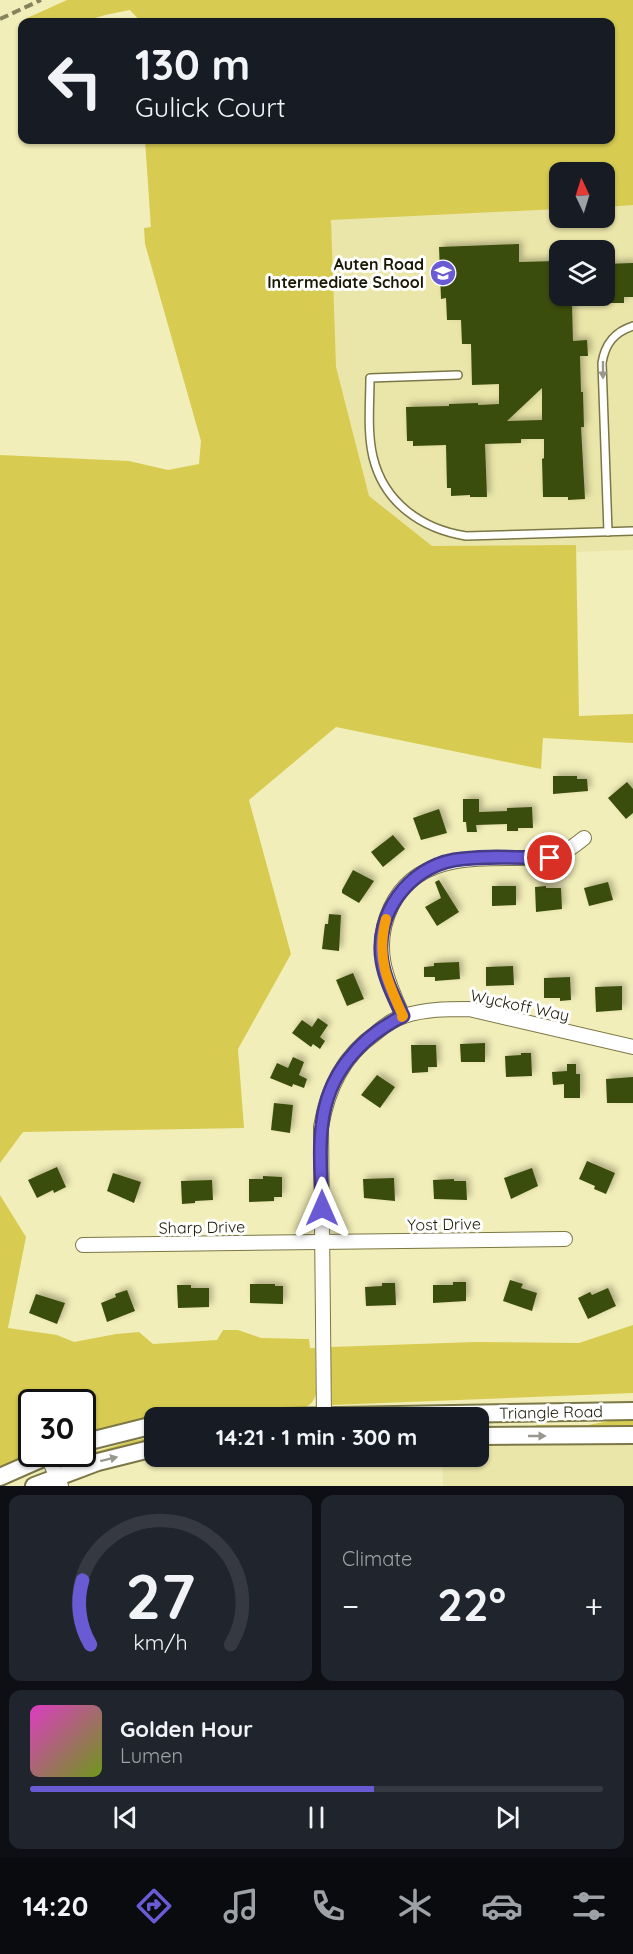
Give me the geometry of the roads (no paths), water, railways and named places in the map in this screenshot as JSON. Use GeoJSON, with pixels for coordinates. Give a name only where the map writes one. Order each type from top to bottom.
{"type":"FeatureCollection","features":[{"type":"Feature","properties":{"kind":"street"},"geometry":{"type":"LineString","coordinates":[[403,1016],[384,970],[381,945],[386,917],[392,903],[404,888],[421,873],[437,864],[474,858],[550,858],[569,850],[584,838]]}},
{"type":"Feature","properties":{"kind":"street","name":"Wyckoff Way"},"geometry":{"type":"LineString","coordinates":[[324,1407],[321,1127],[331,1088],[339,1071],[363,1042],[403,1016],[445,1009],[469,1009],[633,1047]]}},
{"type":"Feature","properties":{"kind":"street","name":"Yost Drive"},"geometry":{"type":"LineString","coordinates":[[322,1242],[565,1239]]}},
{"type":"Feature","properties":{"kind":"street","name":"Sharp Drive"},"geometry":{"type":"LineString","coordinates":[[82,1245],[322,1242]]}},
{"type":"Feature","properties":{"kind":"street","name":"Triangle Road"},"geometry":{"type":"LineString","coordinates":[[489,1413],[633,1411]]}},
{"type":"Feature","properties":{"kind":"street"},"geometry":{"type":"LineString","coordinates":[[96,1440],[144,1428]]}},
{"type":"Feature","properties":{"kind":"street","name":"Triangle Road"},"geometry":{"type":"LineString","coordinates":[[489,1436],[633,1435]]}},
{"type":"Feature","properties":{"kind":"street"},"geometry":{"type":"LineString","coordinates":[[34,1486],[58,1481],[98,1462],[144,1450]]}},
{"type":"Feature","properties":{"kind":"street"},"geometry":{"type":"LineString","coordinates":[[0,1477],[22,1467]]}},
{"type":"Feature","properties":{"kind":"lane"},"geometry":{"type":"LineString","coordinates":[[608,532],[602,363],[607,345],[614,336],[633,326]]}},
{"type":"Feature","properties":{"kind":"lane"},"geometry":{"type":"LineString","coordinates":[[458,375],[370,378],[373,456],[378,473],[387,490],[411,516],[448,533],[466,536],[633,531]]}},
{"type":"Feature","properties":{"kind":"railway"},"geometry":{"type":"LineString","coordinates":[[0,19],[41,0]]}},
{"type":"Feature","properties":{"kind":"place","name":"Auten Road Intermediate School"},"geometry":{"type":"Point","coordinates":[443,273]}}]}
